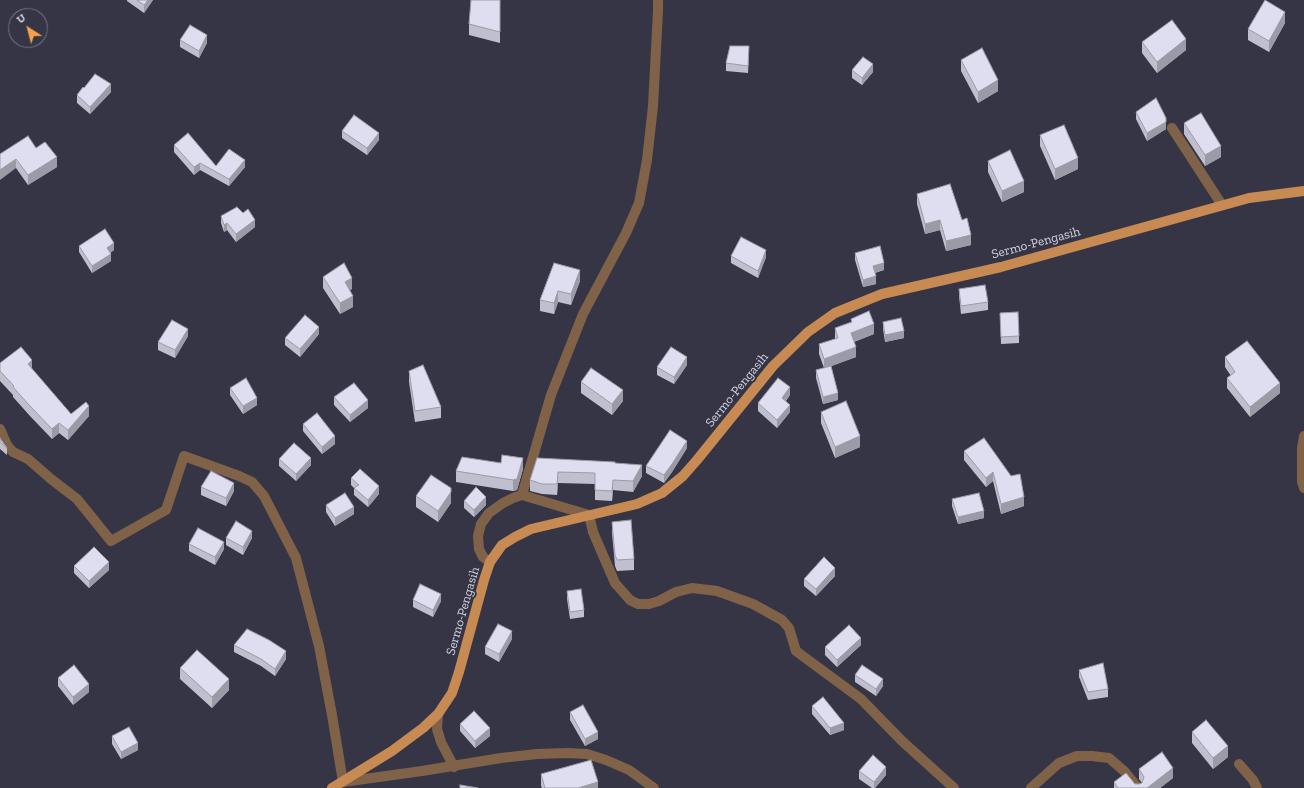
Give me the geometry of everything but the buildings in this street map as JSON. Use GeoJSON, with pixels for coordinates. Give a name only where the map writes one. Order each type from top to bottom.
{"type":"FeatureCollection","features":[{"type":"Feature","properties":{"kind":"main road","name":"Sermo-Pengasih"},"geometry":{"type":"LineString","coordinates":[[332,788],[392,751],[423,728],[438,714],[452,693],[490,562],[502,545],[514,537],[531,529],[637,504],[662,493],[683,476],[772,366],[808,332],[835,313],[882,294],[1001,267],[1222,205],[1249,198],[1304,191]]}},
{"type":"Feature","properties":{"kind":"street"},"geometry":{"type":"LineString","coordinates":[[522,495],[551,395],[582,314],[626,234],[639,203],[647,160],[653,106],[658,0]]}},
{"type":"Feature","properties":{"kind":"street"},"geometry":{"type":"LineString","coordinates":[[1172,128],[1222,205]]}},
{"type":"Feature","properties":{"kind":"street"},"geometry":{"type":"LineString","coordinates":[[0,429],[7,445],[13,452],[28,459],[76,499],[111,541],[166,510],[184,456],[252,482],[264,496],[296,558],[319,646],[343,782],[501,758],[537,754],[567,753],[587,754],[606,760],[629,770],[654,788]]}},
{"type":"Feature","properties":{"kind":"street"},"geometry":{"type":"LineString","coordinates":[[1304,436],[1302,448],[1302,482],[1304,488]]}},
{"type":"Feature","properties":{"kind":"street"},"geometry":{"type":"LineString","coordinates":[[490,562],[483,557],[479,549],[478,536],[481,524],[489,513],[503,502],[522,495],[589,515],[593,532],[615,583],[630,600],[638,604],[649,604],[659,601],[676,592],[692,588],[711,590],[753,604],[782,620],[789,628],[796,651],[861,699],[902,741],[954,788]]}},
{"type":"Feature","properties":{"kind":"street"},"geometry":{"type":"LineString","coordinates":[[438,714],[437,729],[441,742],[454,766]]}},
{"type":"Feature","properties":{"kind":"street"},"geometry":{"type":"LineString","coordinates":[[1031,788],[1059,763],[1077,756],[1109,758],[1124,771],[1138,788]]}},
{"type":"Feature","properties":{"kind":"street"},"geometry":{"type":"LineString","coordinates":[[1239,764],[1253,780],[1257,788]]}}]}
